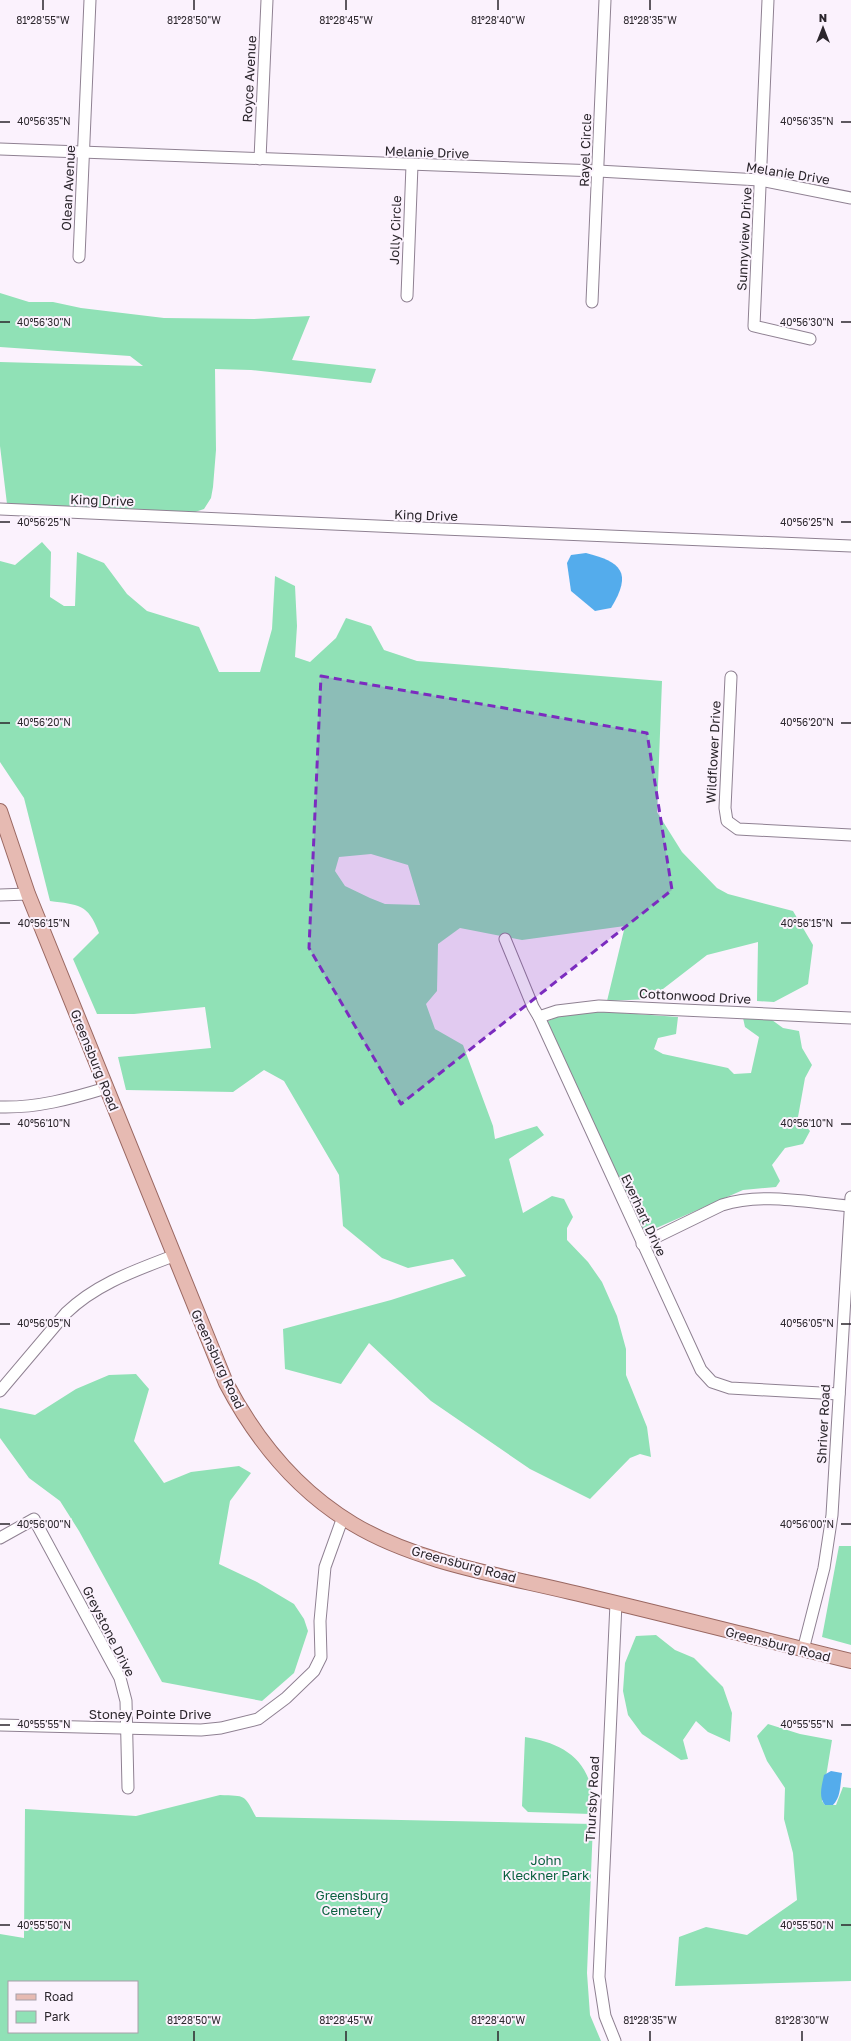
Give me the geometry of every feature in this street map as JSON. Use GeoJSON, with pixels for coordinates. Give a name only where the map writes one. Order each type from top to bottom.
{"type":"FeatureCollection","features":[{"type":"Feature","properties":{"kind":"main road","name":"Greensburg Road"},"geometry":{"type":"LineString","coordinates":[[0,811],[28,894],[173,1256],[226,1383],[250,1424],[290,1474],[313,1496],[343,1517],[383,1539],[413,1551],[455,1563],[851,1661]]}},
{"type":"Feature","properties":{"kind":"street","name":"Olean Avenue"},"geometry":{"type":"LineString","coordinates":[[79,257],[90,0]]}},
{"type":"Feature","properties":{"kind":"street","name":"Royce Avenue"},"geometry":{"type":"LineString","coordinates":[[260,158],[267,0]]}},
{"type":"Feature","properties":{"kind":"street","name":"Rayel Circle"},"geometry":{"type":"LineString","coordinates":[[592,302],[605,0]]}},
{"type":"Feature","properties":{"kind":"street","name":"Sunnyview Drive"},"geometry":{"type":"LineString","coordinates":[[768,0],[754,326],[810,339]]}},
{"type":"Feature","properties":{"kind":"street","name":"Melanie Drive"},"geometry":{"type":"LineString","coordinates":[[0,149],[598,171],[760,180],[851,198]]}},
{"type":"Feature","properties":{"kind":"street","name":"Jolly Circle"},"geometry":{"type":"LineString","coordinates":[[407,296],[412,165]]}},
{"type":"Feature","properties":{"kind":"street","name":"King Drive"},"geometry":{"type":"LineString","coordinates":[[0,509],[289,521],[343,526],[640,539],[851,546]]}},
{"type":"Feature","properties":{"kind":"street","name":"Wildflower Drive"},"geometry":{"type":"LineString","coordinates":[[731,677],[725,808],[727,821],[738,829],[851,835]]}},
{"type":"Feature","properties":{"kind":"street"},"geometry":{"type":"LineString","coordinates":[[0,895],[28,894]]}},
{"type":"Feature","properties":{"kind":"street","name":"Everhart Drive"},"geometry":{"type":"LineString","coordinates":[[505,939],[533,1007],[539,1017],[697,1364],[706,1377],[712,1382],[730,1388],[838,1394]]}},
{"type":"Feature","properties":{"kind":"street","name":"Cottonwood Drive"},"geometry":{"type":"LineString","coordinates":[[539,1017],[557,1011],[599,1006],[851,1018]]}},
{"type":"Feature","properties":{"kind":"street"},"geometry":{"type":"LineString","coordinates":[[0,1106],[38,1106],[56,1103],[106,1088]]}},
{"type":"Feature","properties":{"kind":"street"},"geometry":{"type":"LineString","coordinates":[[642,1244],[722,1205],[736,1201],[759,1199],[851,1203]]}},
{"type":"Feature","properties":{"kind":"street","name":"Shriver Road"},"geometry":{"type":"LineString","coordinates":[[803,1650],[812,1621],[827,1550],[834,1497],[838,1394],[851,1203]]}},
{"type":"Feature","properties":{"kind":"street"},"geometry":{"type":"LineString","coordinates":[[0,1391],[66,1313],[78,1302],[107,1283],[173,1256]]}},
{"type":"Feature","properties":{"kind":"street","name":"Stoney Pointe Drive"},"geometry":{"type":"LineString","coordinates":[[0,1725],[127,1729],[222,1728],[258,1719],[286,1698],[314,1671],[321,1658],[320,1621],[325,1567],[343,1517]]}},
{"type":"Feature","properties":{"kind":"street","name":"Greystone Drive"},"geometry":{"type":"LineString","coordinates":[[0,1538],[34,1519],[120,1678],[126,1701],[128,1788]]}},
{"type":"Feature","properties":{"kind":"street","name":"Thursby Road"},"geometry":{"type":"LineString","coordinates":[[614,2041],[605,2016],[599,1977],[616,1603]]}},
{"type":"Feature","properties":{"kind":"highlighted area"},"geometry":{"type":"Polygon","coordinates":[[[321,676],[647,733],[672,890],[401,1104],[309,948],[321,676]]]}},
{"type":"Feature","properties":{"kind":"green space"},"geometry":{"type":"Polygon","coordinates":[[[0,293],[29,302],[53,302],[81,308],[164,318],[254,319],[310,316],[292,360],[376,369],[371,383],[251,370],[215,369],[216,450],[211,498],[204,509],[195,512],[7,504],[0,446],[0,362],[143,366],[130,356],[0,347],[0,293]]]}},
{"type":"Feature","properties":{"kind":"green space"},"geometry":{"type":"Polygon","coordinates":[[[42,542],[51,552],[50,597],[64,606],[75,606],[77,552],[104,563],[127,594],[147,611],[199,627],[219,672],[260,672],[272,629],[275,576],[295,586],[297,626],[295,657],[310,662],[336,638],[346,618],[371,626],[384,650],[417,661],[662,681],[657,812],[682,852],[717,888],[728,894],[793,911],[813,945],[808,984],[774,1002],[757,1001],[758,942],[707,955],[650,999],[607,1001],[625,926],[522,940],[460,928],[438,944],[437,991],[426,1004],[435,1029],[463,1045],[493,1126],[495,1139],[537,1126],[544,1135],[509,1159],[523,1213],[552,1196],[564,1199],[573,1217],[567,1228],[567,1240],[588,1262],[602,1282],[617,1316],[626,1349],[626,1375],[647,1427],[651,1457],[640,1454],[630,1458],[590,1499],[530,1469],[431,1401],[369,1343],[341,1384],[285,1369],[283,1329],[391,1300],[466,1276],[453,1259],[408,1268],[382,1258],[343,1226],[339,1175],[284,1081],[264,1070],[233,1092],[126,1090],[118,1057],[211,1048],[205,1007],[134,1014],[97,1014],[73,959],[99,933],[91,916],[81,907],[68,903],[50,901],[24,798],[0,762],[0,561],[15,565],[42,542]],[[371,854],[339,857],[335,871],[345,886],[385,904],[420,905],[408,865],[371,854]]]}},
{"type":"Feature","properties":{"kind":"green space"},"geometry":{"type":"Polygon","coordinates":[[[595,1011],[678,1017],[676,1034],[658,1038],[654,1049],[663,1054],[728,1068],[734,1074],[751,1073],[759,1037],[745,1027],[743,1018],[772,1020],[783,1028],[799,1031],[802,1048],[812,1065],[805,1078],[798,1117],[810,1131],[803,1144],[785,1148],[772,1165],[780,1181],[776,1187],[743,1190],[645,1233],[546,1022],[565,1013],[595,1011]]]}},
{"type":"Feature","properties":{"kind":"green space"},"geometry":{"type":"Polygon","coordinates":[[[136,1374],[149,1389],[134,1441],[164,1483],[191,1472],[239,1466],[251,1473],[230,1501],[219,1564],[257,1582],[294,1604],[304,1619],[308,1631],[294,1673],[262,1701],[162,1682],[79,1531],[60,1501],[29,1478],[0,1438],[0,1408],[35,1415],[76,1389],[109,1375],[136,1374]]]}},
{"type":"Feature","properties":{"kind":"green space"},"geometry":{"type":"Polygon","coordinates":[[[839,1546],[851,1546],[851,1645],[822,1637],[839,1546]]]}},
{"type":"Feature","properties":{"kind":"green space"},"geometry":{"type":"Polygon","coordinates":[[[656,1635],[675,1650],[694,1658],[723,1687],[732,1713],[730,1742],[708,1732],[696,1721],[683,1740],[688,1759],[681,1760],[642,1734],[628,1715],[623,1691],[625,1663],[636,1636],[656,1635]]]}},
{"type":"Feature","properties":{"kind":"green space"},"geometry":{"type":"Polygon","coordinates":[[[768,1724],[800,1734],[832,1740],[822,1801],[825,1805],[836,1805],[843,1787],[851,1788],[851,1981],[675,1986],[679,1937],[706,1927],[747,1935],[797,1900],[793,1853],[784,1819],[785,1788],[767,1761],[757,1736],[768,1724]]]}},
{"type":"Feature","properties":{"kind":"green space"},"geometry":{"type":"Polygon","coordinates":[[[525,1737],[546,1742],[565,1750],[580,1763],[586,1772],[591,1787],[591,1814],[528,1812],[522,1806],[525,1737]]]}},
{"type":"Feature","properties":{"kind":"green space"},"geometry":{"type":"Polygon","coordinates":[[[220,1795],[240,1796],[246,1800],[256,1817],[593,1824],[587,1973],[590,2015],[601,2041],[0,2041],[0,1934],[24,1938],[25,1809],[136,1816],[220,1795]]]}},
{"type":"Feature","properties":{"kind":"water"},"geometry":{"type":"Polygon","coordinates":[[[586,553],[608,560],[620,570],[622,577],[621,585],[618,596],[611,608],[595,611],[571,591],[567,563],[571,555],[586,553]]]}},
{"type":"Feature","properties":{"kind":"water"},"geometry":{"type":"Polygon","coordinates":[[[831,1771],[842,1773],[840,1790],[838,1798],[833,1805],[825,1805],[821,1795],[824,1775],[831,1771]]]}},
{"type":"Feature","properties":{"kind":"park label","name":"John Kleckner Park"},"geometry":{"type":"Point","coordinates":[546,1868]}},
{"type":"Feature","properties":{"kind":"park label","name":"Greensburg Cemetery"},"geometry":{"type":"Point","coordinates":[352,1902]}}]}
